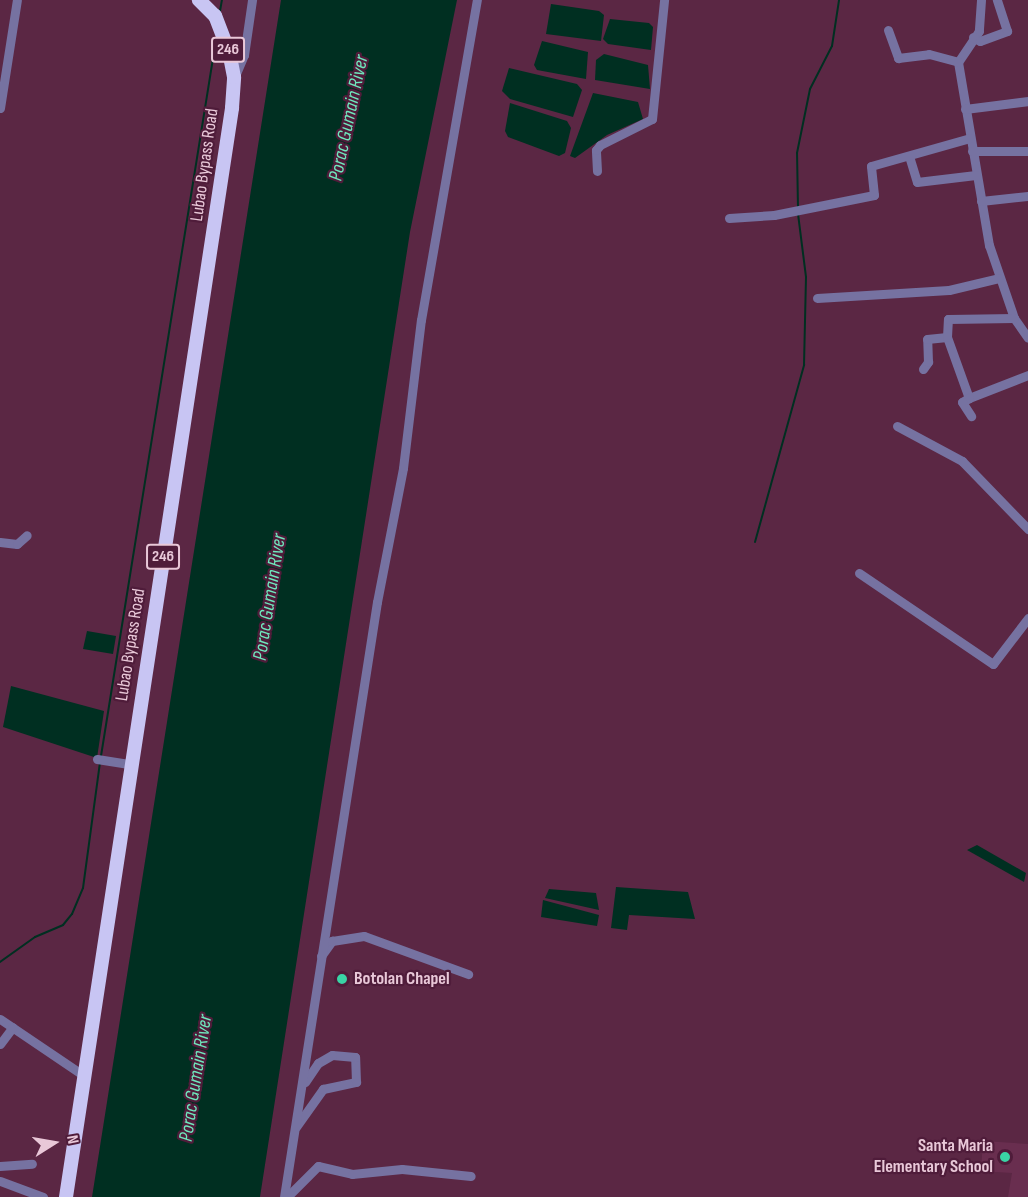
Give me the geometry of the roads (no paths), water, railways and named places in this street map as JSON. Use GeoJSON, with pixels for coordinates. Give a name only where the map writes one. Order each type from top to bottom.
{"type":"FeatureCollection","features":[{"type":"Feature","properties":{"kind":"highway","name":"Lubao Bypass Road"},"geometry":{"type":"LineString","coordinates":[[66,1197],[129,764],[195,368],[234,77],[221,28],[199,0]]}},
{"type":"Feature","properties":{"kind":"street"},"geometry":{"type":"LineString","coordinates":[[0,108],[17,0]]}},
{"type":"Feature","properties":{"kind":"street"},"geometry":{"type":"LineString","coordinates":[[234,77],[244,55],[252,0]]}},
{"type":"Feature","properties":{"kind":"street"},"geometry":{"type":"LineString","coordinates":[[286,1197],[320,958],[403,468],[421,320],[477,0]]}},
{"type":"Feature","properties":{"kind":"street"},"geometry":{"type":"LineString","coordinates":[[597,171],[596,150],[600,145],[652,119],[664,0]]}},
{"type":"Feature","properties":{"kind":"street"},"geometry":{"type":"LineString","coordinates":[[981,0],[979,31],[958,62],[976,175],[999,278],[1014,318],[1028,338]]}},
{"type":"Feature","properties":{"kind":"street"},"geometry":{"type":"LineString","coordinates":[[973,37],[980,41],[1007,31],[997,0]]}},
{"type":"Feature","properties":{"kind":"street"},"geometry":{"type":"LineString","coordinates":[[888,30],[898,58],[928,54],[958,62]]}},
{"type":"Feature","properties":{"kind":"street"},"geometry":{"type":"LineString","coordinates":[[965,109],[1028,101]]}},
{"type":"Feature","properties":{"kind":"street"},"geometry":{"type":"LineString","coordinates":[[729,218],[797,210],[874,195],[871,166],[970,138]]}},
{"type":"Feature","properties":{"kind":"street"},"geometry":{"type":"LineString","coordinates":[[972,151],[1028,151]]}},
{"type":"Feature","properties":{"kind":"street"},"geometry":{"type":"LineString","coordinates":[[909,156],[917,182],[976,175]]}},
{"type":"Feature","properties":{"kind":"street"},"geometry":{"type":"LineString","coordinates":[[981,201],[1028,196]]}},
{"type":"Feature","properties":{"kind":"street"},"geometry":{"type":"LineString","coordinates":[[817,298],[949,290],[999,278]]}},
{"type":"Feature","properties":{"kind":"street"},"geometry":{"type":"LineString","coordinates":[[969,398],[947,337],[946,321],[951,318],[1014,318]]}},
{"type":"Feature","properties":{"kind":"street"},"geometry":{"type":"LineString","coordinates":[[923,369],[928,362],[927,339],[947,337]]}},
{"type":"Feature","properties":{"kind":"street"},"geometry":{"type":"LineString","coordinates":[[971,416],[962,402],[1028,375]]}},
{"type":"Feature","properties":{"kind":"street"},"geometry":{"type":"LineString","coordinates":[[897,426],[962,461],[1028,529]]}},
{"type":"Feature","properties":{"kind":"street"},"geometry":{"type":"LineString","coordinates":[[0,542],[17,544],[27,535]]}},
{"type":"Feature","properties":{"kind":"street"},"geometry":{"type":"LineString","coordinates":[[859,573],[993,664],[1028,618]]}},
{"type":"Feature","properties":{"kind":"street"},"geometry":{"type":"LineString","coordinates":[[99,760],[129,764]]}},
{"type":"Feature","properties":{"kind":"street"},"geometry":{"type":"LineString","coordinates":[[320,958],[332,941],[364,936],[468,974]]}},
{"type":"Feature","properties":{"kind":"street"},"geometry":{"type":"LineString","coordinates":[[0,1019],[83,1075]]}},
{"type":"Feature","properties":{"kind":"street"},"geometry":{"type":"LineString","coordinates":[[0,1044],[13,1027]]}},
{"type":"Feature","properties":{"kind":"street"},"geometry":{"type":"LineString","coordinates":[[295,1129],[323,1089],[356,1082],[356,1058],[332,1055],[318,1063],[303,1086]]}},
{"type":"Feature","properties":{"kind":"street"},"geometry":{"type":"LineString","coordinates":[[0,1166],[32,1164]]}},
{"type":"Feature","properties":{"kind":"street"},"geometry":{"type":"LineString","coordinates":[[286,1197],[318,1166],[352,1174],[402,1169],[471,1176]]}},
{"type":"Feature","properties":{"kind":"street"},"geometry":{"type":"LineString","coordinates":[[0,1181],[43,1197]]}},
{"type":"Feature","properties":{"kind":"water","name":"Porac Gumain River"},"geometry":{"type":"Polygon","coordinates":[[[281,0],[457,0],[410,232],[260,1197],[92,1197],[281,0]]]}},
{"type":"Feature","properties":{"kind":"water"},"geometry":{"type":"Polygon","coordinates":[[[551,4],[599,11],[604,15],[601,41],[546,34],[551,4]]]}},
{"type":"Feature","properties":{"kind":"water"},"geometry":{"type":"Polygon","coordinates":[[[610,19],[649,23],[653,27],[651,50],[608,44],[603,39],[610,19]]]}},
{"type":"Feature","properties":{"kind":"water"},"geometry":{"type":"Polygon","coordinates":[[[542,41],[588,52],[586,79],[537,70],[534,65],[542,41]]]}},
{"type":"Feature","properties":{"kind":"water"},"geometry":{"type":"Polygon","coordinates":[[[604,54],[648,65],[650,89],[595,80],[596,60],[604,54]]]}},
{"type":"Feature","properties":{"kind":"water"},"geometry":{"type":"Polygon","coordinates":[[[509,68],[577,84],[582,90],[573,117],[510,99],[502,91],[509,68]]]}},
{"type":"Feature","properties":{"kind":"water"},"geometry":{"type":"Polygon","coordinates":[[[593,93],[638,102],[643,119],[607,135],[575,158],[570,156],[593,93]]]}},
{"type":"Feature","properties":{"kind":"water"},"geometry":{"type":"Polygon","coordinates":[[[510,103],[567,121],[571,128],[565,153],[559,156],[508,137],[505,131],[510,103]]]}},
{"type":"Feature","properties":{"kind":"water"},"geometry":{"type":"Polygon","coordinates":[[[87,631],[116,636],[113,654],[83,649],[87,631]]]}},
{"type":"Feature","properties":{"kind":"water"},"geometry":{"type":"Polygon","coordinates":[[[11,686],[104,711],[97,758],[3,727],[11,686]]]}},
{"type":"Feature","properties":{"kind":"water"},"geometry":{"type":"Polygon","coordinates":[[[977,845],[1026,873],[1024,882],[967,850],[977,845]]]}},
{"type":"Feature","properties":{"kind":"water"},"geometry":{"type":"Polygon","coordinates":[[[616,887],[688,892],[695,919],[629,915],[627,930],[611,928],[616,887]]]}},
{"type":"Feature","properties":{"kind":"water"},"geometry":{"type":"Polygon","coordinates":[[[549,889],[596,893],[599,910],[545,898],[549,889]]]}},
{"type":"Feature","properties":{"kind":"water"},"geometry":{"type":"Polygon","coordinates":[[[543,900],[599,915],[597,926],[541,917],[543,900]]]}},
{"type":"Feature","properties":{"kind":"waterway"},"geometry":{"type":"LineString","coordinates":[[220,11],[222,0]]}},
{"type":"Feature","properties":{"kind":"waterway"},"geometry":{"type":"LineString","coordinates":[[798,208],[797,153],[810,89],[832,46],[839,0]]}},
{"type":"Feature","properties":{"kind":"waterway"},"geometry":{"type":"LineString","coordinates":[[101,756],[216,40]]}},
{"type":"Feature","properties":{"kind":"waterway"},"geometry":{"type":"LineString","coordinates":[[755,542],[804,365],[806,277],[798,214]]}},
{"type":"Feature","properties":{"kind":"waterway"},"geometry":{"type":"LineString","coordinates":[[0,962],[35,937],[63,925],[72,914],[83,888],[100,762]]}},
{"type":"Feature","properties":{"kind":"place","name":"Botolan Chapel"},"geometry":{"type":"Point","coordinates":[342,979]}},
{"type":"Feature","properties":{"kind":"place","name":"Santa Maria Elementary School"},"geometry":{"type":"Point","coordinates":[1005,1157]}}]}
